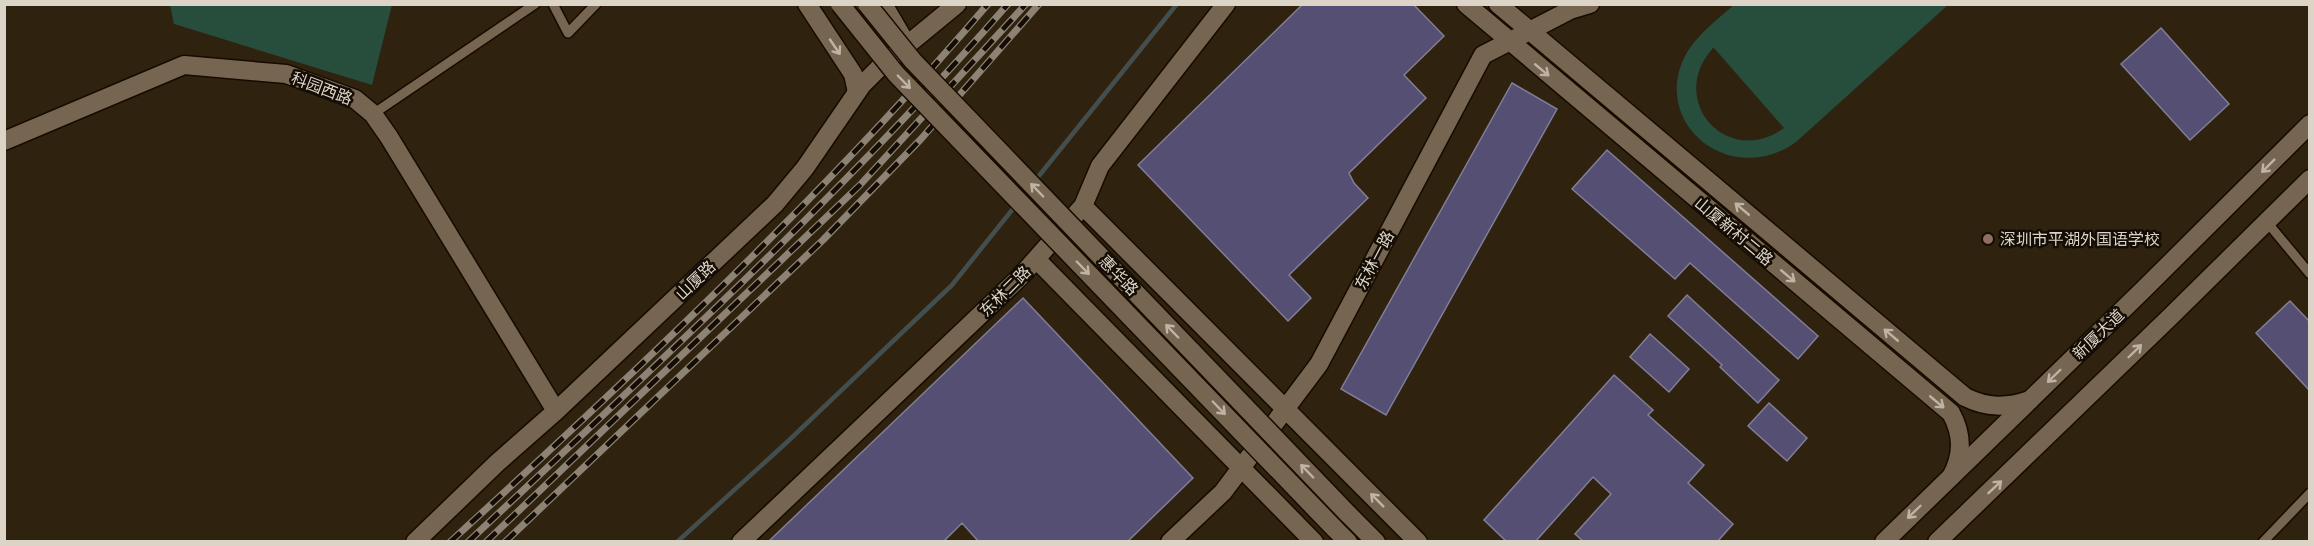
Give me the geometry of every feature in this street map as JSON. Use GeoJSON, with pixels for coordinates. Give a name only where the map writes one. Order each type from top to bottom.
{"type":"FeatureCollection","features":[{"type":"Feature","properties":{"kind":"street"},"geometry":{"type":"LineString","coordinates":[[807,4],[853,74],[857,92]]}},
{"type":"Feature","properties":{"kind":"street","name":"惠华路"},"geometry":{"type":"LineString","coordinates":[[840,4],[896,74],[1348,542]]}},
{"type":"Feature","properties":{"kind":"street","name":"惠华路"},"geometry":{"type":"LineString","coordinates":[[867,4],[913,61],[1376,542]]}},
{"type":"Feature","properties":{"kind":"street"},"geometry":{"type":"LineString","coordinates":[[884,4],[908,45]]}},
{"type":"Feature","properties":{"kind":"street","name":"山厦路"},"geometry":{"type":"LineString","coordinates":[[415,542],[775,204],[805,168],[857,92],[878,69],[957,4]]}},
{"type":"Feature","properties":{"kind":"street","name":"东林二路"},"geometry":{"type":"LineString","coordinates":[[741,542],[961,335],[1036,259],[1083,206],[1100,166],[1226,4]]}},
{"type":"Feature","properties":{"kind":"street","name":"山厦新村二路"},"geometry":{"type":"LineString","coordinates":[[1466,4],[1951,413],[1959,430],[1961,450],[1951,477]]}},
{"type":"Feature","properties":{"kind":"street","name":"山厦新村二路"},"geometry":{"type":"LineString","coordinates":[[1498,4],[1965,397],[1992,406],[2011,406],[2030,400]]}},
{"type":"Feature","properties":{"kind":"street","name":"东林一路"},"geometry":{"type":"LineString","coordinates":[[1170,542],[1223,492],[1319,364],[1483,56],[1570,10],[1590,4]]}},
{"type":"Feature","properties":{"kind":"street","name":"科园西路"},"geometry":{"type":"LineString","coordinates":[[4,141],[184,65],[286,74],[355,99],[374,114],[556,411]]}},
{"type":"Feature","properties":{"kind":"street","name":"新厦大道"},"geometry":{"type":"LineString","coordinates":[[1884,542],[2310,124]]}},
{"type":"Feature","properties":{"kind":"street"},"geometry":{"type":"LineString","coordinates":[[1937,542],[2310,179]]}},
{"type":"Feature","properties":{"kind":"street"},"geometry":{"type":"LineString","coordinates":[[1083,206],[1418,542]]}},
{"type":"Feature","properties":{"kind":"street"},"geometry":{"type":"LineString","coordinates":[[1036,259],[1314,542]]}},
{"type":"Feature","properties":{"kind":"lane"},"geometry":{"type":"LineString","coordinates":[[374,114],[535,4]]}},
{"type":"Feature","properties":{"kind":"lane"},"geometry":{"type":"LineString","coordinates":[[553,4],[568,33],[596,4]]}},
{"type":"Feature","properties":{"kind":"lane"},"geometry":{"type":"LineString","coordinates":[[2266,221],[2310,274]]}},
{"type":"Feature","properties":{"kind":"lane"},"geometry":{"type":"LineString","coordinates":[[2263,542],[2310,493]]}},
{"type":"Feature","properties":{"kind":"green space"},"geometry":{"type":"Polygon","coordinates":[[[170,4],[392,5],[372,85],[174,24],[170,4]]]}},
{"type":"Feature","properties":{"kind":"green space"},"geometry":{"type":"Polygon","coordinates":[[[1735,4],[1948,5],[1796,142],[1771,154],[1747,158],[1724,154],[1704,143],[1688,127],[1679,106],[1677,83],[1684,58],[1700,35],[1735,4]],[[1714,48],[1700,68],[1696,88],[1700,107],[1709,123],[1724,134],[1742,140],[1763,138],[1784,128],[1714,48]]]}},
{"type":"Feature","properties":{"kind":"building"},"geometry":{"type":"Polygon","coordinates":[[[1303,4],[1413,4],[1444,36],[1404,75],[1426,98],[1349,173],[1354,183],[1368,198],[1289,275],[1311,298],[1288,321],[1138,165],[1303,4]]]}},
{"type":"Feature","properties":{"kind":"building"},"geometry":{"type":"Polygon","coordinates":[[[2161,28],[2229,104],[2190,140],[2121,64],[2161,28]]]}},
{"type":"Feature","properties":{"kind":"building"},"geometry":{"type":"Polygon","coordinates":[[[1512,83],[1557,109],[1386,415],[1341,389],[1512,83]]]}},
{"type":"Feature","properties":{"kind":"building"},"geometry":{"type":"Polygon","coordinates":[[[1607,150],[1818,336],[1798,359],[1690,263],[1675,279],[1572,189],[1607,150]]]}},
{"type":"Feature","properties":{"kind":"building"},"geometry":{"type":"Polygon","coordinates":[[[1687,295],[1779,380],[1758,403],[1720,367],[1722,365],[1668,316],[1687,295]]]}},
{"type":"Feature","properties":{"kind":"building"},"geometry":{"type":"Polygon","coordinates":[[[1023,298],[1193,478],[1127,542],[979,542],[962,523],[943,542],[768,542],[1023,298]]]}},
{"type":"Feature","properties":{"kind":"building"},"geometry":{"type":"Polygon","coordinates":[[[2290,301],[2310,322],[2310,391],[2256,333],[2290,301]]]}},
{"type":"Feature","properties":{"kind":"building"},"geometry":{"type":"Polygon","coordinates":[[[1650,334],[1689,369],[1669,392],[1630,357],[1650,334]]]}},
{"type":"Feature","properties":{"kind":"building"},"geometry":{"type":"Polygon","coordinates":[[[1614,375],[1653,410],[1648,415],[1704,465],[1688,483],[1733,524],[1717,542],[1584,542],[1575,534],[1611,494],[1593,477],[1535,542],[1507,542],[1484,520],[1614,375]]]}},
{"type":"Feature","properties":{"kind":"building"},"geometry":{"type":"Polygon","coordinates":[[[1769,403],[1807,438],[1787,461],[1748,426],[1769,403]]]}},
{"type":"Feature","properties":{"kind":"waterway"},"geometry":{"type":"LineString","coordinates":[[1034,182],[1177,4]]}},
{"type":"Feature","properties":{"kind":"waterway"},"geometry":{"type":"LineString","coordinates":[[677,542],[785,444],[952,285],[1016,205]]}},
{"type":"Feature","properties":{"kind":"railway"},"geometry":{"type":"LineString","coordinates":[[450,542],[659,348],[795,214],[861,145],[988,4]]}},
{"type":"Feature","properties":{"kind":"railway"},"geometry":{"type":"LineString","coordinates":[[468,542],[813,213],[879,145],[1008,4]]}},
{"type":"Feature","properties":{"kind":"railway"},"geometry":{"type":"LineString","coordinates":[[486,542],[860,185],[1026,4]]}},
{"type":"Feature","properties":{"kind":"railway"},"geometry":{"type":"LineString","coordinates":[[505,542],[823,240],[921,139],[1039,4]]}},
{"type":"Feature","properties":{"kind":"place","name":"深圳市平湖外国语学校"},"geometry":{"type":"Point","coordinates":[1988,239]}}]}
